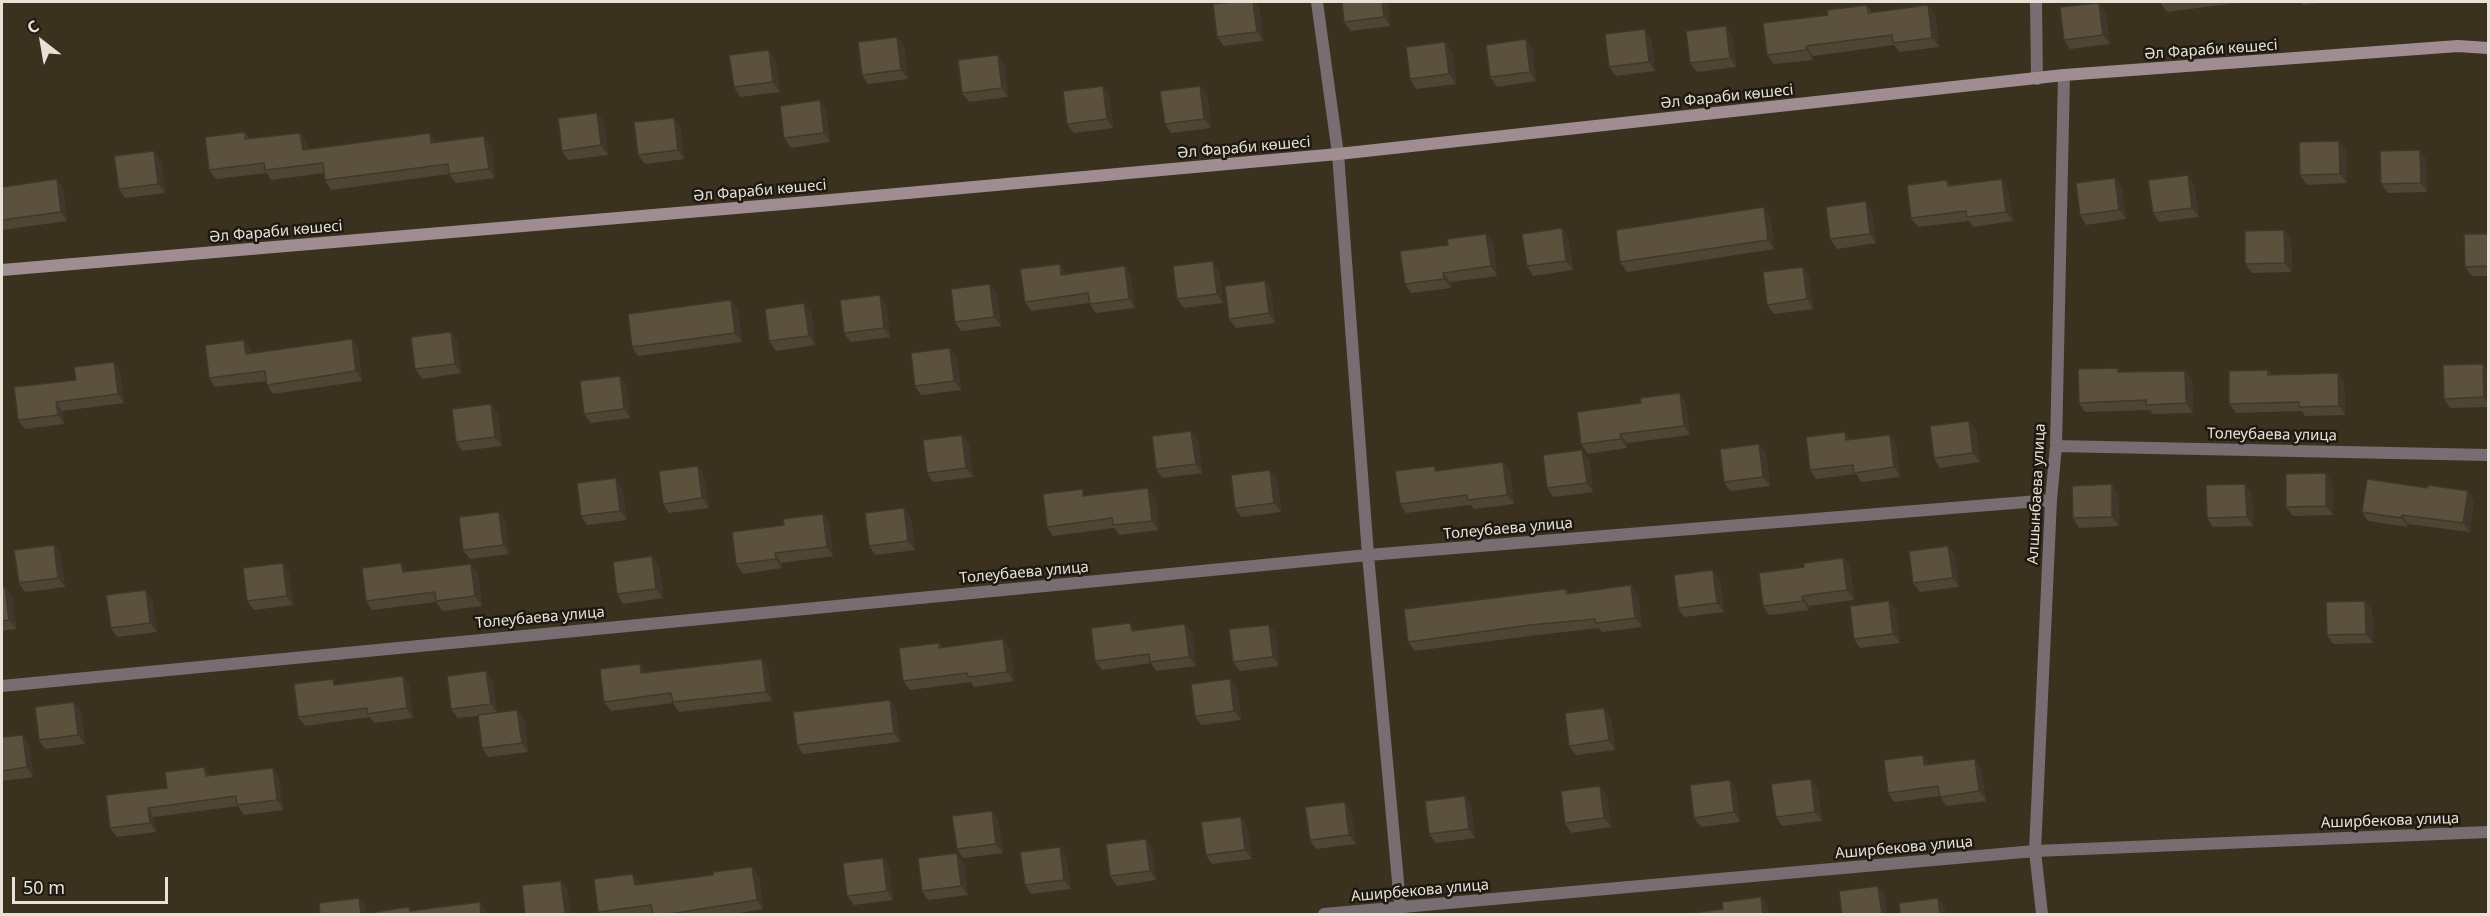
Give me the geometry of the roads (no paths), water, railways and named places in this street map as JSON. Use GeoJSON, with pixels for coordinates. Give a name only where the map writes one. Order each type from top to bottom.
{"type":"FeatureCollection","features":[{"type":"Feature","properties":{"kind":"street"},"geometry":{"type":"LineString","coordinates":[[1317,2],[1338,154],[1368,555],[1401,912]]}},
{"type":"Feature","properties":{"kind":"street"},"geometry":{"type":"LineString","coordinates":[[2036,2],[2037,79]]}},
{"type":"Feature","properties":{"kind":"street","name":"Әл Фараби көшесі"},"geometry":{"type":"LineString","coordinates":[[2,270],[807,202],[1338,154],[2064,75],[2458,46],[2488,48]]}},
{"type":"Feature","properties":{"kind":"street","name":"Алшынбаева улица"},"geometry":{"type":"LineString","coordinates":[[2042,915],[2035,851],[2051,500],[2056,446],[2064,75]]}},
{"type":"Feature","properties":{"kind":"street","name":"Толеубаева улица"},"geometry":{"type":"LineString","coordinates":[[2056,446],[2488,455]]}},
{"type":"Feature","properties":{"kind":"street","name":"Толеубаева улица"},"geometry":{"type":"LineString","coordinates":[[2,686],[1368,555],[2051,500]]}},
{"type":"Feature","properties":{"kind":"street","name":"Аширбекова улица"},"geometry":{"type":"LineString","coordinates":[[1324,915],[1401,912],[2035,851],[2488,832]]}}]}
